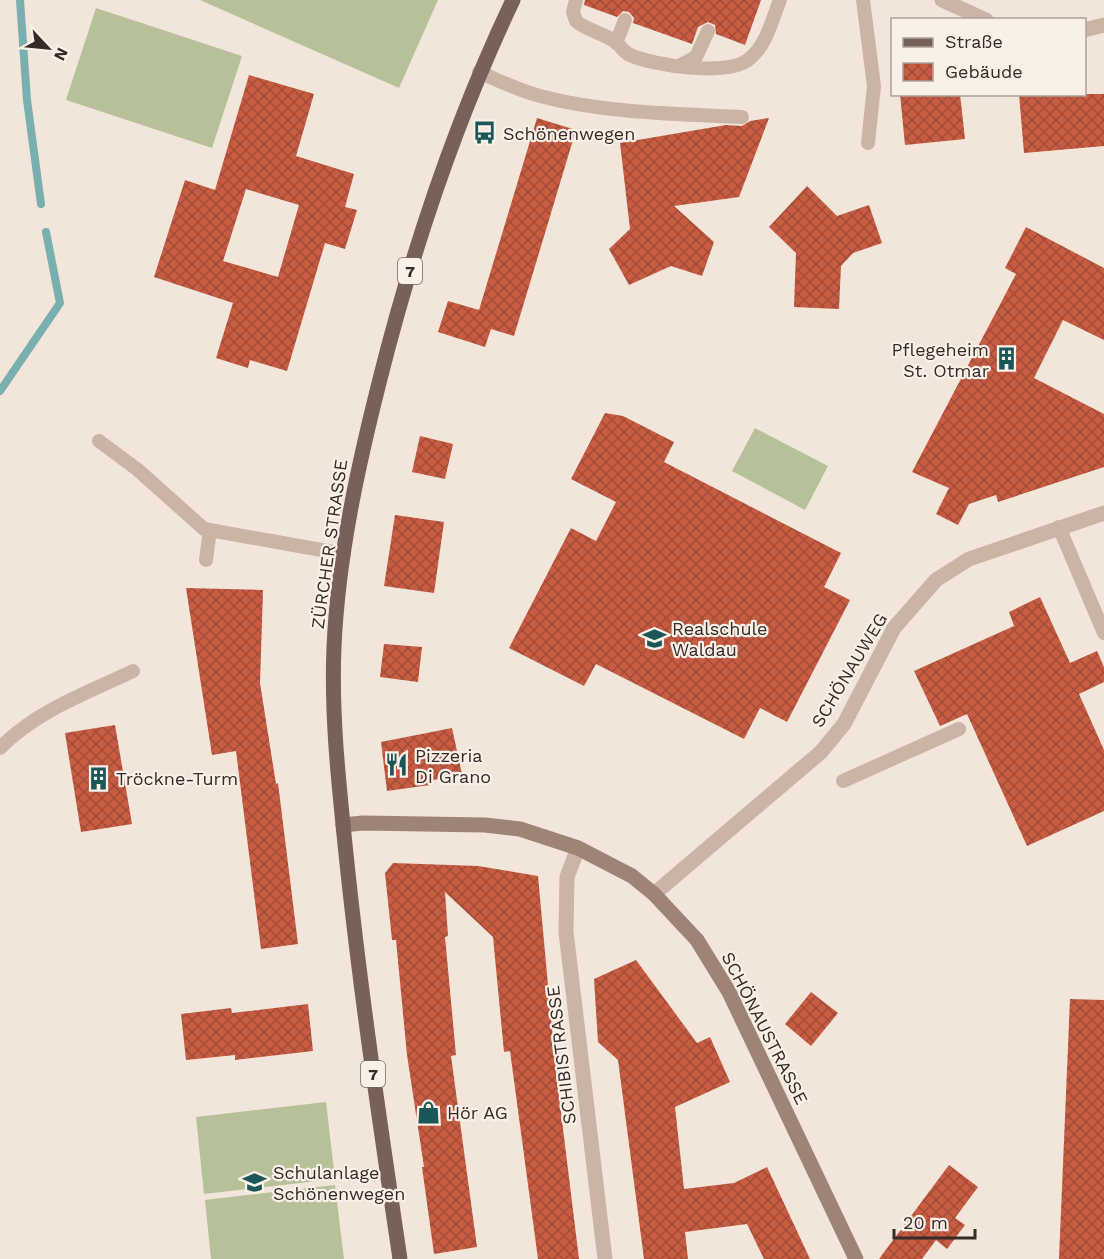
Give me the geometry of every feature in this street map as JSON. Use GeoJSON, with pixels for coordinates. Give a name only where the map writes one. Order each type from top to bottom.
{"type":"FeatureCollection","features":[{"type":"Feature","properties":{"kind":"main road","name":"ZÜRCHER STRASSE"},"geometry":{"type":"LineString","coordinates":[[400,1259],[370,1053],[343,825],[336,743],[334,649],[344,554],[366,435],[392,332],[445,161],[479,72],[513,0]]}},
{"type":"Feature","properties":{"kind":"street"},"geometry":{"type":"LineString","coordinates":[[942,0],[982,18]]}},
{"type":"Feature","properties":{"kind":"street","name":"SCHÖNAUWEG"},"geometry":{"type":"LineString","coordinates":[[654,894],[821,752],[843,724],[894,628],[936,580],[969,559],[1104,513]]}},
{"type":"Feature","properties":{"kind":"street","name":"SCHÖNAUSTRASSE"},"geometry":{"type":"LineString","coordinates":[[343,825],[363,823],[485,825],[520,829],[578,848],[632,876],[654,894],[697,940],[729,992],[856,1259]]}},
{"type":"Feature","properties":{"kind":"street","name":"SCHIBISTRASSE"},"geometry":{"type":"LineString","coordinates":[[578,848],[567,877],[566,932],[605,1259]]}},
{"type":"Feature","properties":{"kind":"lane"},"geometry":{"type":"LineString","coordinates":[[576,0],[573,12],[576,21],[636,57],[679,66],[723,67],[742,64],[762,45],[780,0]]}},
{"type":"Feature","properties":{"kind":"lane"},"geometry":{"type":"LineString","coordinates":[[863,0],[874,86],[868,143]]}},
{"type":"Feature","properties":{"kind":"lane"},"geometry":{"type":"LineString","coordinates":[[616,43],[625,20]]}},
{"type":"Feature","properties":{"kind":"lane"},"geometry":{"type":"LineString","coordinates":[[679,66],[696,57],[708,31]]}},
{"type":"Feature","properties":{"kind":"lane"},"geometry":{"type":"LineString","coordinates":[[479,72],[523,90],[558,100],[654,113],[742,117]]}},
{"type":"Feature","properties":{"kind":"lane"},"geometry":{"type":"LineString","coordinates":[[99,441],[138,470],[204,529],[344,554]]}},
{"type":"Feature","properties":{"kind":"lane"},"geometry":{"type":"LineString","coordinates":[[1059,527],[1104,633]]}},
{"type":"Feature","properties":{"kind":"lane"},"geometry":{"type":"LineString","coordinates":[[206,560],[210,530]]}},
{"type":"Feature","properties":{"kind":"lane"},"geometry":{"type":"LineString","coordinates":[[0,748],[17,730],[55,708],[133,671]]}},
{"type":"Feature","properties":{"kind":"lane"},"geometry":{"type":"LineString","coordinates":[[843,782],[959,729]]}},
{"type":"Feature","properties":{"kind":"green space"},"geometry":{"type":"Polygon","coordinates":[[[200,0],[438,0],[399,88],[200,0]]]}},
{"type":"Feature","properties":{"kind":"green space"},"geometry":{"type":"Polygon","coordinates":[[[96,8],[242,56],[212,148],[66,100],[96,8]]]}},
{"type":"Feature","properties":{"kind":"green space"},"geometry":{"type":"Polygon","coordinates":[[[755,428],[828,466],[805,510],[732,471],[755,428]]]}},
{"type":"Feature","properties":{"kind":"green space"},"geometry":{"type":"Polygon","coordinates":[[[326,1102],[335,1179],[204,1194],[196,1117],[326,1102]]]}},
{"type":"Feature","properties":{"kind":"green space"},"geometry":{"type":"Polygon","coordinates":[[[335,1185],[344,1259],[211,1259],[205,1200],[335,1185]]]}},
{"type":"Feature","properties":{"kind":"building"},"geometry":{"type":"Polygon","coordinates":[[[585,0],[761,0],[745,45],[716,34],[715,25],[708,22],[698,27],[692,44],[633,23],[634,18],[629,12],[623,11],[617,17],[584,5],[585,0]]]}},
{"type":"Feature","properties":{"kind":"building"},"geometry":{"type":"Polygon","coordinates":[[[249,75],[314,94],[296,156],[354,174],[345,207],[357,210],[345,249],[325,243],[287,371],[250,360],[248,368],[216,358],[233,303],[154,277],[185,180],[215,190],[249,75]],[[246,189],[223,261],[278,277],[299,205],[246,189]]]}},
{"type":"Feature","properties":{"kind":"building"},"geometry":{"type":"Polygon","coordinates":[[[1104,94],[1104,146],[1024,153],[1019,96],[1104,94]]]}},
{"type":"Feature","properties":{"kind":"building"},"geometry":{"type":"Polygon","coordinates":[[[900,96],[960,96],[965,139],[905,145],[900,96]]]}},
{"type":"Feature","properties":{"kind":"building"},"geometry":{"type":"Polygon","coordinates":[[[537,118],[576,130],[514,336],[491,329],[485,347],[438,332],[448,301],[479,310],[537,118]]]}},
{"type":"Feature","properties":{"kind":"building"},"geometry":{"type":"Polygon","coordinates":[[[769,118],[739,197],[674,206],[714,242],[702,276],[671,266],[629,285],[609,249],[630,229],[620,143],[726,125],[742,126],[750,121],[769,118]]]}},
{"type":"Feature","properties":{"kind":"building"},"geometry":{"type":"Polygon","coordinates":[[[807,186],[837,216],[869,205],[882,243],[853,253],[841,266],[839,309],[794,307],[796,253],[769,227],[807,186]]]}},
{"type":"Feature","properties":{"kind":"building","name":"Pflegeheim St. Otmar"},"geometry":{"type":"Polygon","coordinates":[[[1026,227],[1104,268],[1104,340],[1063,320],[1034,378],[1104,414],[1104,467],[998,502],[996,495],[969,504],[958,525],[936,514],[949,488],[912,472],[1016,274],[1005,268],[1026,227]]]}},
{"type":"Feature","properties":{"kind":"building"},"geometry":{"type":"Polygon","coordinates":[[[605,413],[623,416],[674,442],[664,462],[841,553],[824,587],[850,600],[787,722],[760,708],[744,739],[596,664],[584,686],[509,648],[571,528],[596,541],[616,502],[571,479],[605,413]]]}},
{"type":"Feature","properties":{"kind":"building"},"geometry":{"type":"Polygon","coordinates":[[[420,436],[453,444],[445,479],[412,472],[420,436]]]}},
{"type":"Feature","properties":{"kind":"building"},"geometry":{"type":"Polygon","coordinates":[[[395,515],[444,522],[434,593],[384,586],[395,515]]]}},
{"type":"Feature","properties":{"kind":"building"},"geometry":{"type":"Polygon","coordinates":[[[186,588],[263,590],[260,683],[276,784],[278,783],[298,944],[261,949],[236,751],[212,755],[186,588]]]}},
{"type":"Feature","properties":{"kind":"building"},"geometry":{"type":"Polygon","coordinates":[[[1040,597],[1070,663],[1097,651],[1104,667],[1104,682],[1079,694],[1104,750],[1104,811],[1027,846],[967,714],[940,726],[914,671],[1014,626],[1009,612],[1040,597]]]}},
{"type":"Feature","properties":{"kind":"building"},"geometry":{"type":"Polygon","coordinates":[[[384,644],[422,647],[418,682],[380,677],[384,644]]]}},
{"type":"Feature","properties":{"kind":"building","name":"Tröckne-Turm"},"geometry":{"type":"Polygon","coordinates":[[[115,725],[132,824],[81,832],[65,733],[115,725]]]}},
{"type":"Feature","properties":{"kind":"building"},"geometry":{"type":"Polygon","coordinates":[[[452,728],[462,774],[429,781],[430,785],[387,791],[381,742],[452,728]]]}},
{"type":"Feature","properties":{"kind":"building"},"geometry":{"type":"Polygon","coordinates":[[[393,863],[478,866],[538,876],[556,1072],[579,1259],[538,1259],[510,1051],[504,1052],[493,937],[445,892],[448,936],[445,937],[456,1055],[451,1056],[477,1247],[434,1254],[407,1055],[396,940],[392,940],[385,873],[393,863]]]}},
{"type":"Feature","properties":{"kind":"building"},"geometry":{"type":"Polygon","coordinates":[[[636,960],[697,1043],[710,1037],[730,1082],[675,1107],[684,1189],[734,1183],[767,1167],[810,1259],[764,1259],[747,1224],[685,1232],[688,1259],[644,1259],[618,1060],[598,1042],[594,979],[636,960]]]}},
{"type":"Feature","properties":{"kind":"building"},"geometry":{"type":"Polygon","coordinates":[[[811,992],[838,1013],[811,1046],[785,1024],[811,992]]]}},
{"type":"Feature","properties":{"kind":"building"},"geometry":{"type":"Polygon","coordinates":[[[1070,999],[1104,1000],[1104,1259],[1059,1259],[1070,999]]]}},
{"type":"Feature","properties":{"kind":"building"},"geometry":{"type":"Polygon","coordinates":[[[308,1004],[313,1051],[235,1060],[235,1055],[186,1060],[181,1014],[231,1008],[232,1013],[308,1004]]]}},
{"type":"Feature","properties":{"kind":"building"},"geometry":{"type":"Polygon","coordinates":[[[949,1165],[978,1187],[955,1218],[965,1225],[947,1249],[936,1240],[922,1259],[879,1259],[949,1165]]]}},
{"type":"Feature","properties":{"kind":"waterway"},"geometry":{"type":"LineString","coordinates":[[20,0],[27,100],[41,204]]}},
{"type":"Feature","properties":{"kind":"waterway"},"geometry":{"type":"LineString","coordinates":[[0,391],[60,303],[46,232]]}},
{"type":"Feature","properties":{"kind":"place","name":"Schönenwegen"},"geometry":{"type":"Point","coordinates":[485,133]}},
{"type":"Feature","properties":{"kind":"place","name":"Pflegeheim St. Otmar"},"geometry":{"type":"Point","coordinates":[1007,359]}},
{"type":"Feature","properties":{"kind":"place","name":"Realschule Waldau"},"geometry":{"type":"Point","coordinates":[654,638]}},
{"type":"Feature","properties":{"kind":"place","name":"Pizzeria Di Grano"},"geometry":{"type":"Point","coordinates":[397,765]}},
{"type":"Feature","properties":{"kind":"place","name":"Tröckne-Turm"},"geometry":{"type":"Point","coordinates":[98,778]}},
{"type":"Feature","properties":{"kind":"place","name":"Hör AG"},"geometry":{"type":"Point","coordinates":[429,1112]}},
{"type":"Feature","properties":{"kind":"place","name":"Schulanlage Schönenwegen"},"geometry":{"type":"Point","coordinates":[255,1182]}}]}
